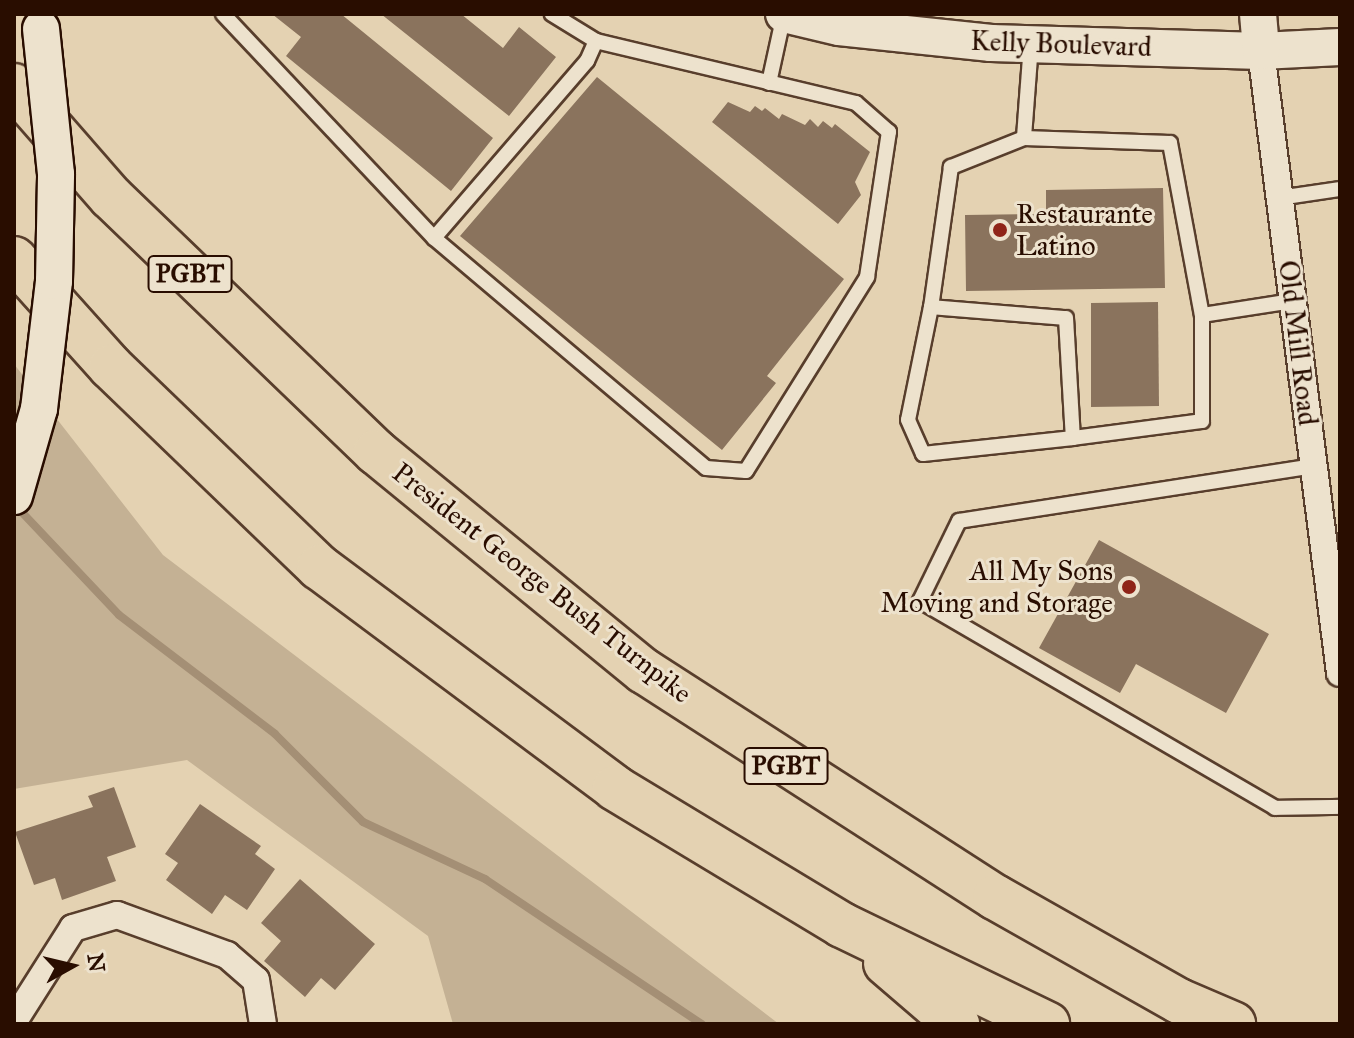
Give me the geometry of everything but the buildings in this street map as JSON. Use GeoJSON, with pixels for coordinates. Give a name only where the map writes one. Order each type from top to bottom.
{"type":"FeatureCollection","features":[{"type":"Feature","properties":{"kind":"highway","name":"President George Bush Turnpike"},"geometry":{"type":"LineString","coordinates":[[14,86],[111,197],[376,452],[644,671],[995,897],[1179,1001],[1233,1024]]}},
{"type":"Feature","properties":{"kind":"highway"},"geometry":{"type":"LineString","coordinates":[[14,259],[111,367],[319,567],[615,788],[842,925],[1047,1024]]}},
{"type":"Feature","properties":{"kind":"highway"},"geometry":{"type":"LineString","coordinates":[[842,925],[957,1024]]}},
{"type":"Feature","properties":{"kind":"main road","name":"Kelly Boulevard"},"geometry":{"type":"LineString","coordinates":[[784,14],[839,27],[1031,44],[1261,51],[1340,47]]}},
{"type":"Feature","properties":{"kind":"main road","name":"Old Mill Road"},"geometry":{"type":"LineString","coordinates":[[1258,14],[1261,51]]}},
{"type":"Feature","properties":{"kind":"main road"},"geometry":{"type":"LineString","coordinates":[[14,496],[39,409],[54,281],[56,174],[39,21]]}},
{"type":"Feature","properties":{"kind":"street","name":"Old Mill Road"},"geometry":{"type":"LineString","coordinates":[[1261,51],[1340,673]]}},
{"type":"Feature","properties":{"kind":"street"},"geometry":{"type":"LineString","coordinates":[[14,1021],[73,928],[117,915],[227,955],[256,980],[263,1024]]}},
{"type":"Feature","properties":{"kind":"lane"},"geometry":{"type":"LineString","coordinates":[[223,14],[434,238],[706,468],[746,471],[867,277],[889,132],[856,103],[596,41],[552,14]]}},
{"type":"Feature","properties":{"kind":"lane"},"geometry":{"type":"LineString","coordinates":[[769,83],[784,14]]}},
{"type":"Feature","properties":{"kind":"lane"},"geometry":{"type":"LineString","coordinates":[[434,238],[587,61],[596,41]]}},
{"type":"Feature","properties":{"kind":"lane"},"geometry":{"type":"LineString","coordinates":[[1024,138],[1031,44]]}},
{"type":"Feature","properties":{"kind":"lane"},"geometry":{"type":"LineString","coordinates":[[1024,138],[1170,143],[1202,315],[1202,421],[923,454],[908,420],[931,307],[951,167],[1024,138]]}},
{"type":"Feature","properties":{"kind":"lane"},"geometry":{"type":"LineString","coordinates":[[1279,198],[1340,189]]}},
{"type":"Feature","properties":{"kind":"lane"},"geometry":{"type":"LineString","coordinates":[[1202,315],[1292,301]]}},
{"type":"Feature","properties":{"kind":"lane"},"geometry":{"type":"LineString","coordinates":[[931,307],[1066,318],[1073,438]]}},
{"type":"Feature","properties":{"kind":"lane"},"geometry":{"type":"LineString","coordinates":[[1314,466],[959,521],[920,601],[1275,808],[1340,807]]}},
{"type":"Feature","properties":{"kind":"shaded area"},"geometry":{"type":"Polygon","coordinates":[[[14,364],[163,555],[779,1024],[453,1024],[428,936],[187,760],[14,789],[14,364]]]}},
{"type":"Feature","properties":{"kind":"waterway"},"geometry":{"type":"LineString","coordinates":[[16,506],[119,615],[275,734],[363,822],[485,879],[702,1024]]}},
{"type":"Feature","properties":{"kind":"place","name":"Restaurante Latino"},"geometry":{"type":"Point","coordinates":[1000,230]}},
{"type":"Feature","properties":{"kind":"place","name":"All My Sons Moving and Storage"},"geometry":{"type":"Point","coordinates":[1129,587]}}]}
